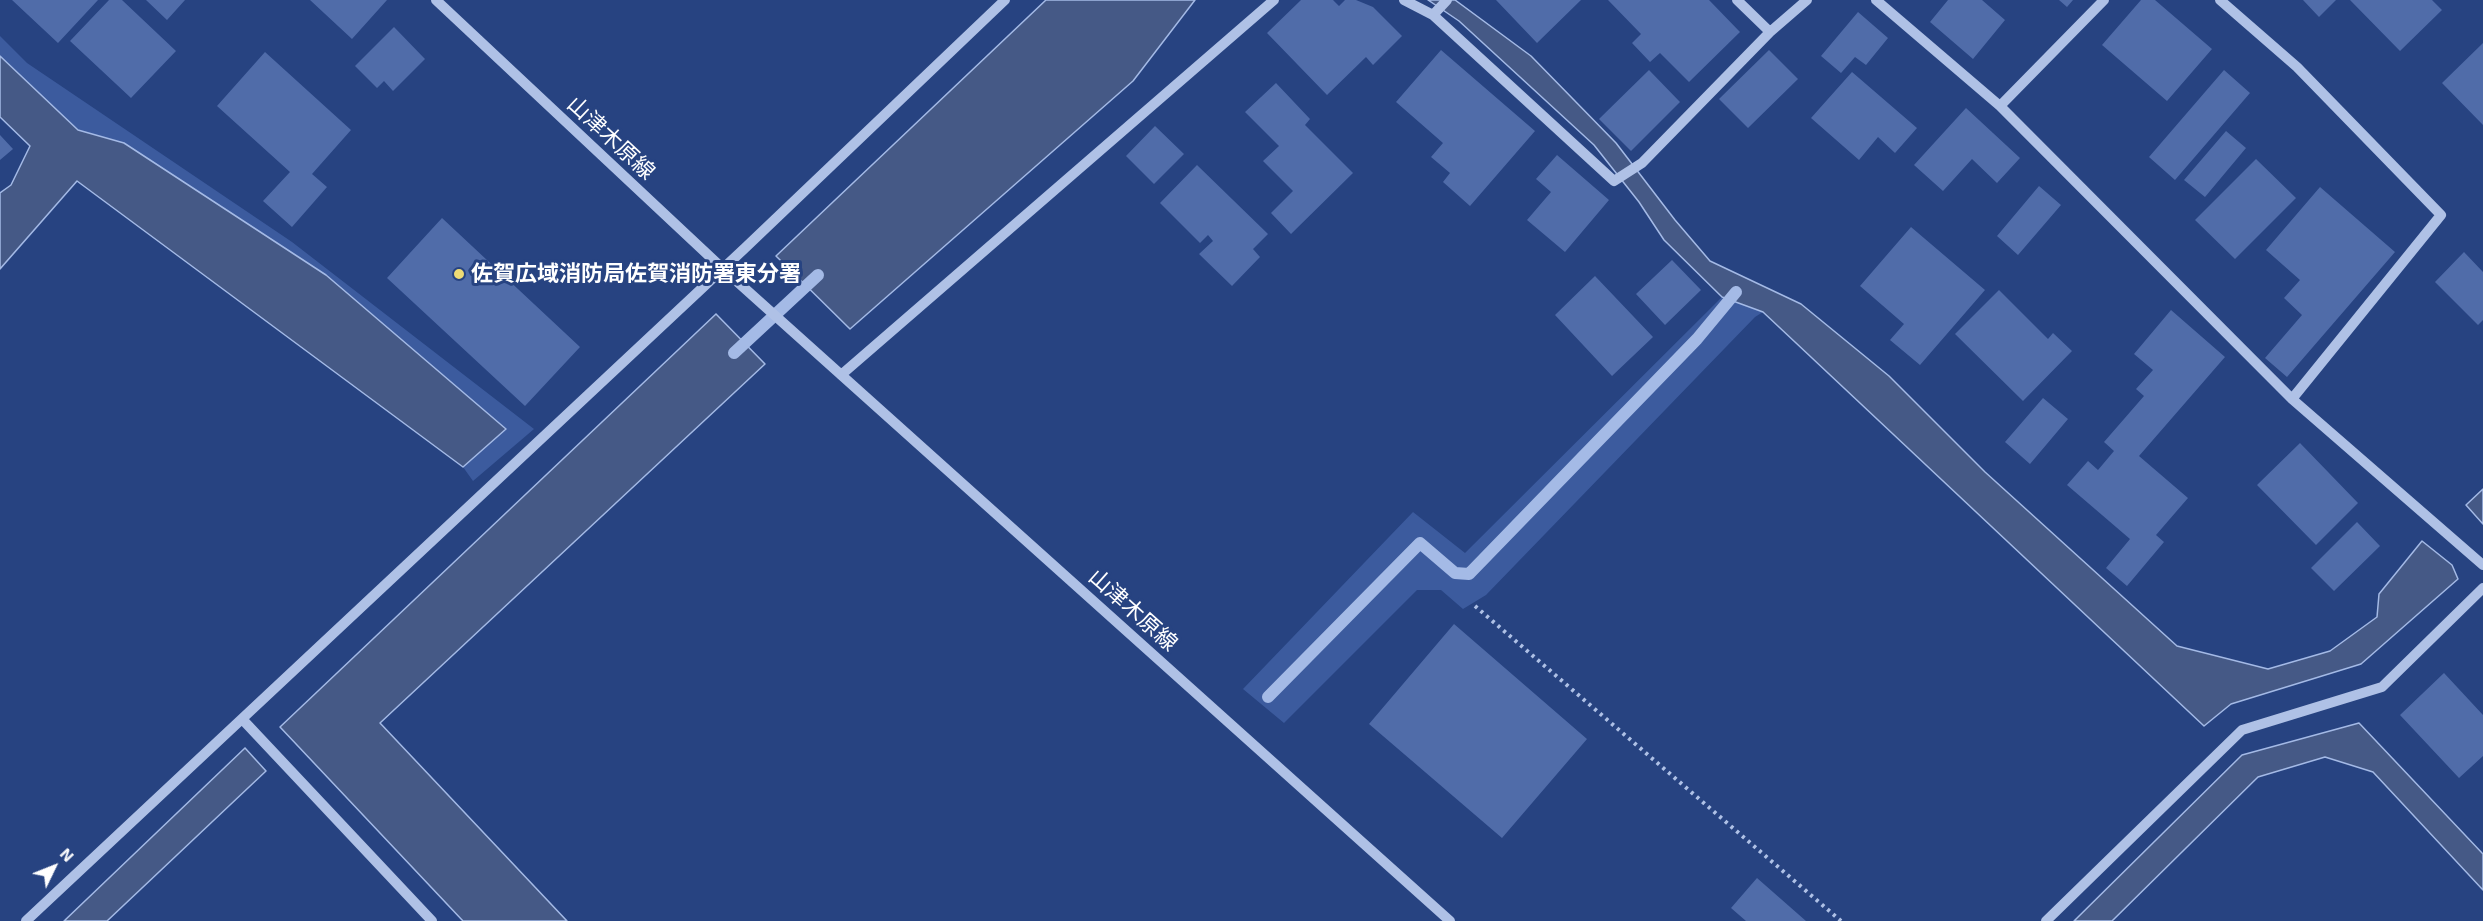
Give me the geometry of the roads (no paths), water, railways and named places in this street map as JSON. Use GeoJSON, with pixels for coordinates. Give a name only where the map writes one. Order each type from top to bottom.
{"type":"FeatureCollection","features":[{"type":"Feature","properties":{"kind":"street","name":"山津木原線"},"geometry":{"type":"LineString","coordinates":[[435,0],[722,268],[1450,921]]}},
{"type":"Feature","properties":{"kind":"street"},"geometry":{"type":"LineString","coordinates":[[26,921],[243,720],[1005,0]]}},
{"type":"Feature","properties":{"kind":"street"},"geometry":{"type":"LineString","coordinates":[[841,375],[1274,0]]}},
{"type":"Feature","properties":{"kind":"street"},"geometry":{"type":"LineString","coordinates":[[1404,0],[1433,15],[1614,181],[1642,164],[1770,32],[1807,0]]}},
{"type":"Feature","properties":{"kind":"street"},"geometry":{"type":"LineString","coordinates":[[1433,15],[1447,0]]}},
{"type":"Feature","properties":{"kind":"street"},"geometry":{"type":"LineString","coordinates":[[1737,0],[1770,32]]}},
{"type":"Feature","properties":{"kind":"street"},"geometry":{"type":"LineString","coordinates":[[1876,0],[2000,106],[2292,399],[2483,566]]}},
{"type":"Feature","properties":{"kind":"street"},"geometry":{"type":"LineString","coordinates":[[2000,106],[2104,0]]}},
{"type":"Feature","properties":{"kind":"street"},"geometry":{"type":"LineString","coordinates":[[2220,0],[2297,67],[2440,215],[2292,399]]}},
{"type":"Feature","properties":{"kind":"street"},"geometry":{"type":"LineString","coordinates":[[2046,921],[2242,730],[2382,687],[2483,588]]}},
{"type":"Feature","properties":{"kind":"street"},"geometry":{"type":"LineString","coordinates":[[243,720],[432,921]]}},
{"type":"Feature","properties":{"kind":"waterway"},"geometry":{"type":"LineString","coordinates":[[734,353],[818,275]]}},
{"type":"Feature","properties":{"kind":"waterway"},"geometry":{"type":"LineString","coordinates":[[1268,697],[1420,543],[1455,573],[1469,574],[1697,339],[1736,292]]}},
{"type":"Feature","properties":{"kind":"place","name":"佐賀広域消防局佐賀消防署東分署"},"geometry":{"type":"Point","coordinates":[459,274]}}]}
